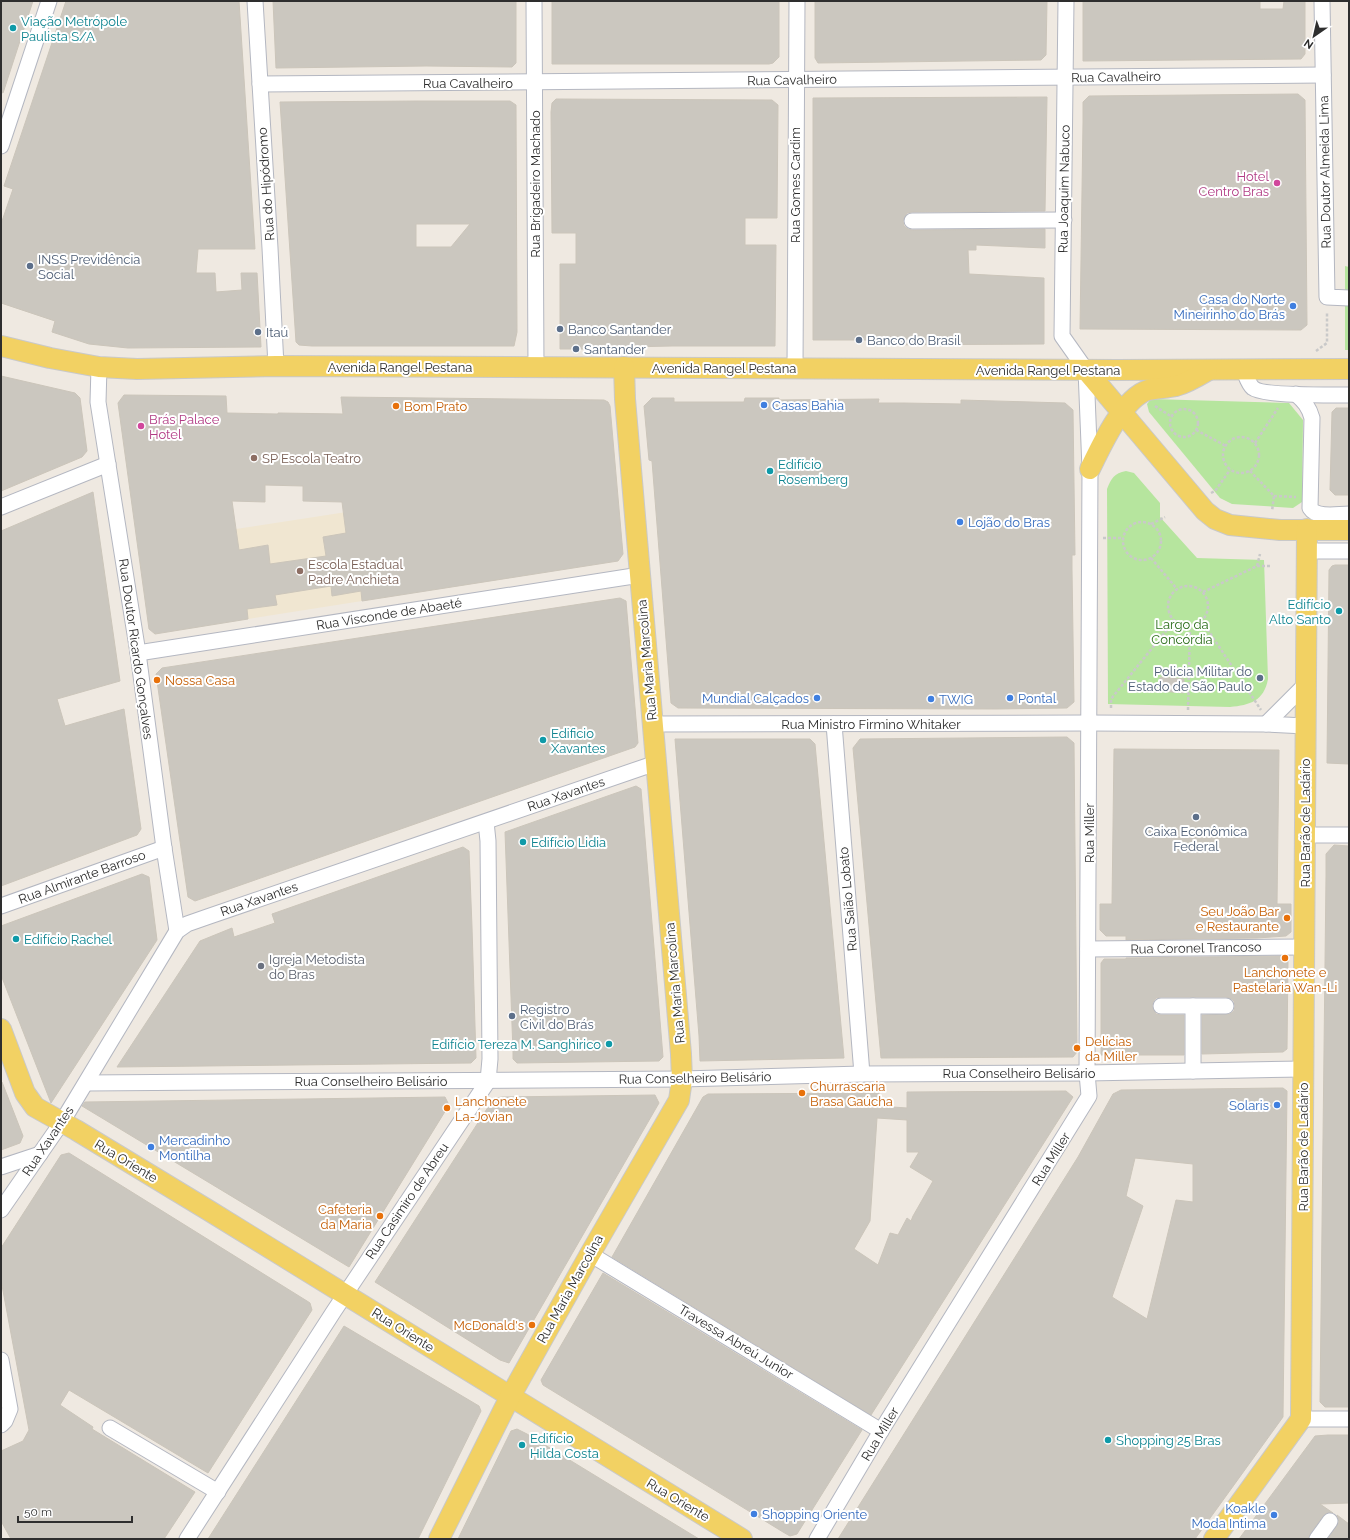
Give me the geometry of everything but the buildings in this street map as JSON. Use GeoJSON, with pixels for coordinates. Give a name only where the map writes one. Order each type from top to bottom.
{"type":"FeatureCollection","features":[{"type":"Feature","properties":{"kind":"main road","name":"Avenida Rangel Pestana"},"geometry":{"type":"LineString","coordinates":[[1,346],[99,368],[137,369],[276,366],[1086,370],[1349,369]]}},
{"type":"Feature","properties":{"kind":"main road","name":"Rua Maria Marcolina"},"geometry":{"type":"LineString","coordinates":[[440,1539],[510,1397],[679,1100],[682,1079],[680,1034],[625,399],[624,368]]}},
{"type":"Feature","properties":{"kind":"main road"},"geometry":{"type":"LineString","coordinates":[[1086,370],[1205,511],[1215,519],[1230,525],[1254,528],[1310,521],[1341,530]]}},
{"type":"Feature","properties":{"kind":"main road"},"geometry":{"type":"LineString","coordinates":[[1090,469],[1105,438],[1122,412],[1140,394],[1149,390],[1185,383],[1211,370]]}},
{"type":"Feature","properties":{"kind":"main road"},"geometry":{"type":"LineString","coordinates":[[1305,726],[1306,551],[1310,521]]}},
{"type":"Feature","properties":{"kind":"main road","name":"Rua Barão de Ladário"},"geometry":{"type":"LineString","coordinates":[[1301,1419],[1305,726]]}},
{"type":"Feature","properties":{"kind":"main road","name":"Rua Oriente"},"geometry":{"type":"LineString","coordinates":[[1,1029],[30,1102],[41,1111],[62,1122],[345,1294],[742,1539]]}},
{"type":"Feature","properties":{"kind":"main road"},"geometry":{"type":"LineString","coordinates":[[1214,1539],[1301,1419]]}},
{"type":"Feature","properties":{"kind":"street"},"geometry":{"type":"LineString","coordinates":[[1,146],[49,1]]}},
{"type":"Feature","properties":{"kind":"street","name":"Rua do Hipódromo"},"geometry":{"type":"LineString","coordinates":[[255,1],[276,366]]}},
{"type":"Feature","properties":{"kind":"street","name":"Rua Brigadeiro Machado"},"geometry":{"type":"LineString","coordinates":[[534,1],[536,367]]}},
{"type":"Feature","properties":{"kind":"street","name":"Rua Gomes Cardim"},"geometry":{"type":"LineString","coordinates":[[795,368],[797,1]]}},
{"type":"Feature","properties":{"kind":"street","name":"Rua Joaquim Nabuco"},"geometry":{"type":"LineString","coordinates":[[1066,1],[1062,336],[1086,370]]}},
{"type":"Feature","properties":{"kind":"street","name":"Rua Doutor Almeida Lima"},"geometry":{"type":"LineString","coordinates":[[1322,1],[1328,297]]}},
{"type":"Feature","properties":{"kind":"street","name":"Rua Cavalheiro"},"geometry":{"type":"LineString","coordinates":[[260,84],[1323,75]]}},
{"type":"Feature","properties":{"kind":"street"},"geometry":{"type":"LineString","coordinates":[[912,221],[1064,220]]}},
{"type":"Feature","properties":{"kind":"street"},"geometry":{"type":"LineString","coordinates":[[1328,297],[1349,298]]}},
{"type":"Feature","properties":{"kind":"street","name":"Rua Doutor Ricardo Gonçalves"},"geometry":{"type":"LineString","coordinates":[[99,368],[98,402],[138,653],[164,848],[177,931]]}},
{"type":"Feature","properties":{"kind":"street"},"geometry":{"type":"LineString","coordinates":[[1243,369],[1250,386],[1257,391],[1296,394],[1349,395]]}},
{"type":"Feature","properties":{"kind":"street"},"geometry":{"type":"LineString","coordinates":[[1086,370],[1090,469],[1089,723],[1266,724],[1305,726]]}},
{"type":"Feature","properties":{"kind":"street"},"geometry":{"type":"LineString","coordinates":[[1296,394],[1304,401],[1312,418],[1310,521]]}},
{"type":"Feature","properties":{"kind":"street"},"geometry":{"type":"LineString","coordinates":[[1,508],[108,464]]}},
{"type":"Feature","properties":{"kind":"street"},"geometry":{"type":"LineString","coordinates":[[1310,521],[1318,514],[1349,514]]}},
{"type":"Feature","properties":{"kind":"street"},"geometry":{"type":"LineString","coordinates":[[1306,551],[1349,551]]}},
{"type":"Feature","properties":{"kind":"street","name":"Rua Visconde de Abaeté"},"geometry":{"type":"LineString","coordinates":[[138,653],[640,575]]}},
{"type":"Feature","properties":{"kind":"street"},"geometry":{"type":"LineString","coordinates":[[1266,724],[1306,684]]}},
{"type":"Feature","properties":{"kind":"street","name":"Rua Ministro Firmino Whitaker"},"geometry":{"type":"LineString","coordinates":[[653,724],[1089,723]]}},
{"type":"Feature","properties":{"kind":"street","name":"Rua Miller"},"geometry":{"type":"LineString","coordinates":[[817,1539],[881,1431],[1087,1101],[1089,723]]}},
{"type":"Feature","properties":{"kind":"street","name":"Rua Saião Lobato"},"geometry":{"type":"LineString","coordinates":[[834,724],[862,1074]]}},
{"type":"Feature","properties":{"kind":"street","name":"Rua Xavantes"},"geometry":{"type":"LineString","coordinates":[[1,1210],[62,1122],[177,931],[187,924],[656,763]]}},
{"type":"Feature","properties":{"kind":"street","name":"Rua Casimiro de Abreu"},"geometry":{"type":"LineString","coordinates":[[187,1539],[345,1294],[488,1081],[490,1052],[488,845],[486,822]]}},
{"type":"Feature","properties":{"kind":"street"},"geometry":{"type":"LineString","coordinates":[[1305,835],[1349,835]]}},
{"type":"Feature","properties":{"kind":"street","name":"Rua Almirante Barroso"},"geometry":{"type":"LineString","coordinates":[[1,906],[164,848]]}},
{"type":"Feature","properties":{"kind":"street","name":"Rua Coronel Trancoso"},"geometry":{"type":"LineString","coordinates":[[1088,949],[1304,947]]}},
{"type":"Feature","properties":{"kind":"street"},"geometry":{"type":"LineString","coordinates":[[1161,1006],[1226,1006]]}},
{"type":"Feature","properties":{"kind":"street"},"geometry":{"type":"LineString","coordinates":[[1193,1006],[1193,1071]]}},
{"type":"Feature","properties":{"kind":"street","name":"Rua Conselheiro Belisário"},"geometry":{"type":"LineString","coordinates":[[86,1082],[682,1079],[862,1074],[1087,1073],[1303,1069]]}},
{"type":"Feature","properties":{"kind":"street"},"geometry":{"type":"LineString","coordinates":[[1,1167],[40,1154]]}},
{"type":"Feature","properties":{"kind":"street","name":"Travessa Abreú Junior"},"geometry":{"type":"LineString","coordinates":[[590,1254],[881,1431]]}},
{"type":"Feature","properties":{"kind":"street"},"geometry":{"type":"LineString","coordinates":[[1,1360],[10,1409],[5,1421],[1,1424]]}},
{"type":"Feature","properties":{"kind":"street"},"geometry":{"type":"LineString","coordinates":[[1301,1419],[1349,1419]]}},
{"type":"Feature","properties":{"kind":"street"},"geometry":{"type":"LineString","coordinates":[[110,1428],[218,1492]]}},
{"type":"Feature","properties":{"kind":"street"},"geometry":{"type":"LineString","coordinates":[[1317,1539],[1330,1521]]}},
{"type":"Feature","properties":{"kind":"path"},"geometry":{"type":"LineString","coordinates":[[1327,343],[1328,297]]}},
{"type":"Feature","properties":{"kind":"path"},"geometry":{"type":"LineString","coordinates":[[1153,404],[1172,417]]}},
{"type":"Feature","properties":{"kind":"path"},"geometry":{"type":"LineString","coordinates":[[1254,443],[1279,407]]}},
{"type":"Feature","properties":{"kind":"path"},"geometry":{"type":"LineString","coordinates":[[1178,411],[1191,411],[1198,422],[1196,430],[1190,436],[1182,437],[1178,435],[1172,430],[1170,425],[1172,417],[1178,411]]}},
{"type":"Feature","properties":{"kind":"path"},"geometry":{"type":"LineString","coordinates":[[1196,430],[1226,446]]}},
{"type":"Feature","properties":{"kind":"path"},"geometry":{"type":"LineString","coordinates":[[1239,437],[1245,437],[1254,443],[1259,453],[1258,463],[1250,471],[1240,473],[1230,470],[1224,461],[1224,450],[1230,441],[1239,437]]}},
{"type":"Feature","properties":{"kind":"path"},"geometry":{"type":"LineString","coordinates":[[1210,493],[1215,491],[1230,470]]}},
{"type":"Feature","properties":{"kind":"path"},"geometry":{"type":"LineString","coordinates":[[1250,471],[1274,496],[1298,497]]}},
{"type":"Feature","properties":{"kind":"path"},"geometry":{"type":"LineString","coordinates":[[1272,510],[1274,496]]}},
{"type":"Feature","properties":{"kind":"path"},"geometry":{"type":"LineString","coordinates":[[1151,524],[1165,517]]}},
{"type":"Feature","properties":{"kind":"path"},"geometry":{"type":"LineString","coordinates":[[1139,522],[1151,524],[1159,532],[1161,544],[1156,554],[1151,558],[1146,560],[1134,559],[1125,550],[1123,544],[1124,532],[1133,524],[1139,522]]}},
{"type":"Feature","properties":{"kind":"path"},"geometry":{"type":"LineString","coordinates":[[1102,538],[1123,538]]}},
{"type":"Feature","properties":{"kind":"path"},"geometry":{"type":"LineString","coordinates":[[1257,566],[1260,554]]}},
{"type":"Feature","properties":{"kind":"path"},"geometry":{"type":"LineString","coordinates":[[1151,558],[1177,589]]}},
{"type":"Feature","properties":{"kind":"path"},"geometry":{"type":"LineString","coordinates":[[1203,592],[1257,566],[1271,566]]}},
{"type":"Feature","properties":{"kind":"path"},"geometry":{"type":"LineString","coordinates":[[1188,586],[1203,592],[1208,602],[1208,607],[1202,621],[1194,626],[1190,626],[1179,624],[1174,621],[1170,616],[1168,604],[1172,593],[1177,589],[1188,586]]}},
{"type":"Feature","properties":{"kind":"path"},"geometry":{"type":"LineString","coordinates":[[1111,710],[1111,699],[1174,621]]}},
{"type":"Feature","properties":{"kind":"path"},"geometry":{"type":"LineString","coordinates":[[1202,621],[1261,710]]}},
{"type":"Feature","properties":{"kind":"path"},"geometry":{"type":"LineString","coordinates":[[1188,712],[1190,626]]}},
{"type":"Feature","properties":{"kind":"path"},"geometry":{"type":"LineString","coordinates":[[1106,699],[1111,699]]}},
{"type":"Feature","properties":{"kind":"shaded area","name":"Escola Estadual Padre Anchieta"},"geometry":{"type":"Polygon","coordinates":[[[353,511],[362,601],[248,619],[236,529],[353,511]]]}},
{"type":"Feature","properties":{"kind":"green space"},"geometry":{"type":"Polygon","coordinates":[[[1345,266],[1349,267],[1349,350],[1345,350],[1345,266]]]}},
{"type":"Feature","properties":{"kind":"green space"},"geometry":{"type":"Polygon","coordinates":[[[1151,399],[1289,403],[1303,420],[1302,502],[1293,508],[1232,504],[1220,498],[1149,412],[1147,404],[1151,399]]]}},
{"type":"Feature","properties":{"kind":"green space","name":"Largo da Concórdia"},"geometry":{"type":"Polygon","coordinates":[[[1126,471],[1134,473],[1160,503],[1160,517],[1197,558],[1264,560],[1268,679],[1263,692],[1259,697],[1250,703],[1230,707],[1108,704],[1107,489],[1114,477],[1119,473],[1126,471]]]}},
{"type":"Feature","properties":{"kind":"place","name":"Viação Metrópole Paulista S/A"},"geometry":{"type":"Point","coordinates":[13,28]}},
{"type":"Feature","properties":{"kind":"place","name":"Hotel Centro Bras"},"geometry":{"type":"Point","coordinates":[1277,183]}},
{"type":"Feature","properties":{"kind":"place","name":"INSS Previdência Social"},"geometry":{"type":"Point","coordinates":[30,266]}},
{"type":"Feature","properties":{"kind":"place","name":"Casa do Norte Mineirinho do Brás"},"geometry":{"type":"Point","coordinates":[1293,306]}},
{"type":"Feature","properties":{"kind":"place","name":"Banco Santander"},"geometry":{"type":"Point","coordinates":[560,329]}},
{"type":"Feature","properties":{"kind":"place","name":"Itaú"},"geometry":{"type":"Point","coordinates":[258,332]}},
{"type":"Feature","properties":{"kind":"place","name":"Banco do Brasil"},"geometry":{"type":"Point","coordinates":[859,340]}},
{"type":"Feature","properties":{"kind":"place","name":"Santander"},"geometry":{"type":"Point","coordinates":[576,349]}},
{"type":"Feature","properties":{"kind":"place","name":"Casas Bahia"},"geometry":{"type":"Point","coordinates":[764,405]}},
{"type":"Feature","properties":{"kind":"place","name":"Bom Prato"},"geometry":{"type":"Point","coordinates":[396,406]}},
{"type":"Feature","properties":{"kind":"place","name":"Brás Palace Hotel"},"geometry":{"type":"Point","coordinates":[141,426]}},
{"type":"Feature","properties":{"kind":"place","name":"SP Escola Teatro"},"geometry":{"type":"Point","coordinates":[254,458]}},
{"type":"Feature","properties":{"kind":"place","name":"Edifício Rosemberg"},"geometry":{"type":"Point","coordinates":[770,471]}},
{"type":"Feature","properties":{"kind":"place","name":"Lojão do Bras"},"geometry":{"type":"Point","coordinates":[960,522]}},
{"type":"Feature","properties":{"kind":"place","name":"Escola Estadual Padre Anchieta"},"geometry":{"type":"Point","coordinates":[300,571]}},
{"type":"Feature","properties":{"kind":"place","name":"Edifício Alto Santo"},"geometry":{"type":"Point","coordinates":[1339,611]}},
{"type":"Feature","properties":{"kind":"place","name":"Policia Militar do Estado de São Paulo"},"geometry":{"type":"Point","coordinates":[1260,678]}},
{"type":"Feature","properties":{"kind":"place","name":"Nossa Casa"},"geometry":{"type":"Point","coordinates":[157,680]}},
{"type":"Feature","properties":{"kind":"place","name":"Mundial Calçados"},"geometry":{"type":"Point","coordinates":[817,698]}},
{"type":"Feature","properties":{"kind":"place","name":"Pontal"},"geometry":{"type":"Point","coordinates":[1010,698]}},
{"type":"Feature","properties":{"kind":"place","name":"TWIG"},"geometry":{"type":"Point","coordinates":[931,699]}},
{"type":"Feature","properties":{"kind":"place","name":"Edificio Xavantes"},"geometry":{"type":"Point","coordinates":[543,740]}},
{"type":"Feature","properties":{"kind":"place","name":"Caixa Econômica Federal"},"geometry":{"type":"Point","coordinates":[1196,817]}},
{"type":"Feature","properties":{"kind":"place","name":"Edifício Lidia"},"geometry":{"type":"Point","coordinates":[523,842]}},
{"type":"Feature","properties":{"kind":"place","name":"Seu João Bar e Restaurante"},"geometry":{"type":"Point","coordinates":[1287,918]}},
{"type":"Feature","properties":{"kind":"place","name":"Edifício Rachel"},"geometry":{"type":"Point","coordinates":[16,939]}},
{"type":"Feature","properties":{"kind":"place","name":"Lanchonete e Pastelaria Wan-Li"},"geometry":{"type":"Point","coordinates":[1285,958]}},
{"type":"Feature","properties":{"kind":"place","name":"Igreja Metodista do Bras"},"geometry":{"type":"Point","coordinates":[261,966]}},
{"type":"Feature","properties":{"kind":"place","name":"Registro Civil do Brás"},"geometry":{"type":"Point","coordinates":[512,1016]}},
{"type":"Feature","properties":{"kind":"place","name":"Edifício Tereza M. Sanghirico"},"geometry":{"type":"Point","coordinates":[609,1044]}},
{"type":"Feature","properties":{"kind":"place","name":"Delícias da Miller"},"geometry":{"type":"Point","coordinates":[1077,1048]}},
{"type":"Feature","properties":{"kind":"place","name":"Churrascaria Brasa Gaúcha"},"geometry":{"type":"Point","coordinates":[802,1093]}},
{"type":"Feature","properties":{"kind":"place","name":"Solaris"},"geometry":{"type":"Point","coordinates":[1277,1105]}},
{"type":"Feature","properties":{"kind":"place","name":"Lanchonete La-Jovian"},"geometry":{"type":"Point","coordinates":[447,1108]}},
{"type":"Feature","properties":{"kind":"place","name":"Mercadinho Montilha"},"geometry":{"type":"Point","coordinates":[151,1147]}},
{"type":"Feature","properties":{"kind":"place","name":"Cafeteria da Maria"},"geometry":{"type":"Point","coordinates":[380,1216]}},
{"type":"Feature","properties":{"kind":"place","name":"McDonald's"},"geometry":{"type":"Point","coordinates":[532,1325]}},
{"type":"Feature","properties":{"kind":"place","name":"Shopping 25 Bras"},"geometry":{"type":"Point","coordinates":[1108,1440]}},
{"type":"Feature","properties":{"kind":"place","name":"Edifício Hilda Costa"},"geometry":{"type":"Point","coordinates":[522,1445]}},
{"type":"Feature","properties":{"kind":"place","name":"Shopping Oriente"},"geometry":{"type":"Point","coordinates":[754,1514]}},
{"type":"Feature","properties":{"kind":"place","name":"Koakle Moda Intima"},"geometry":{"type":"Point","coordinates":[1274,1515]}}]}
